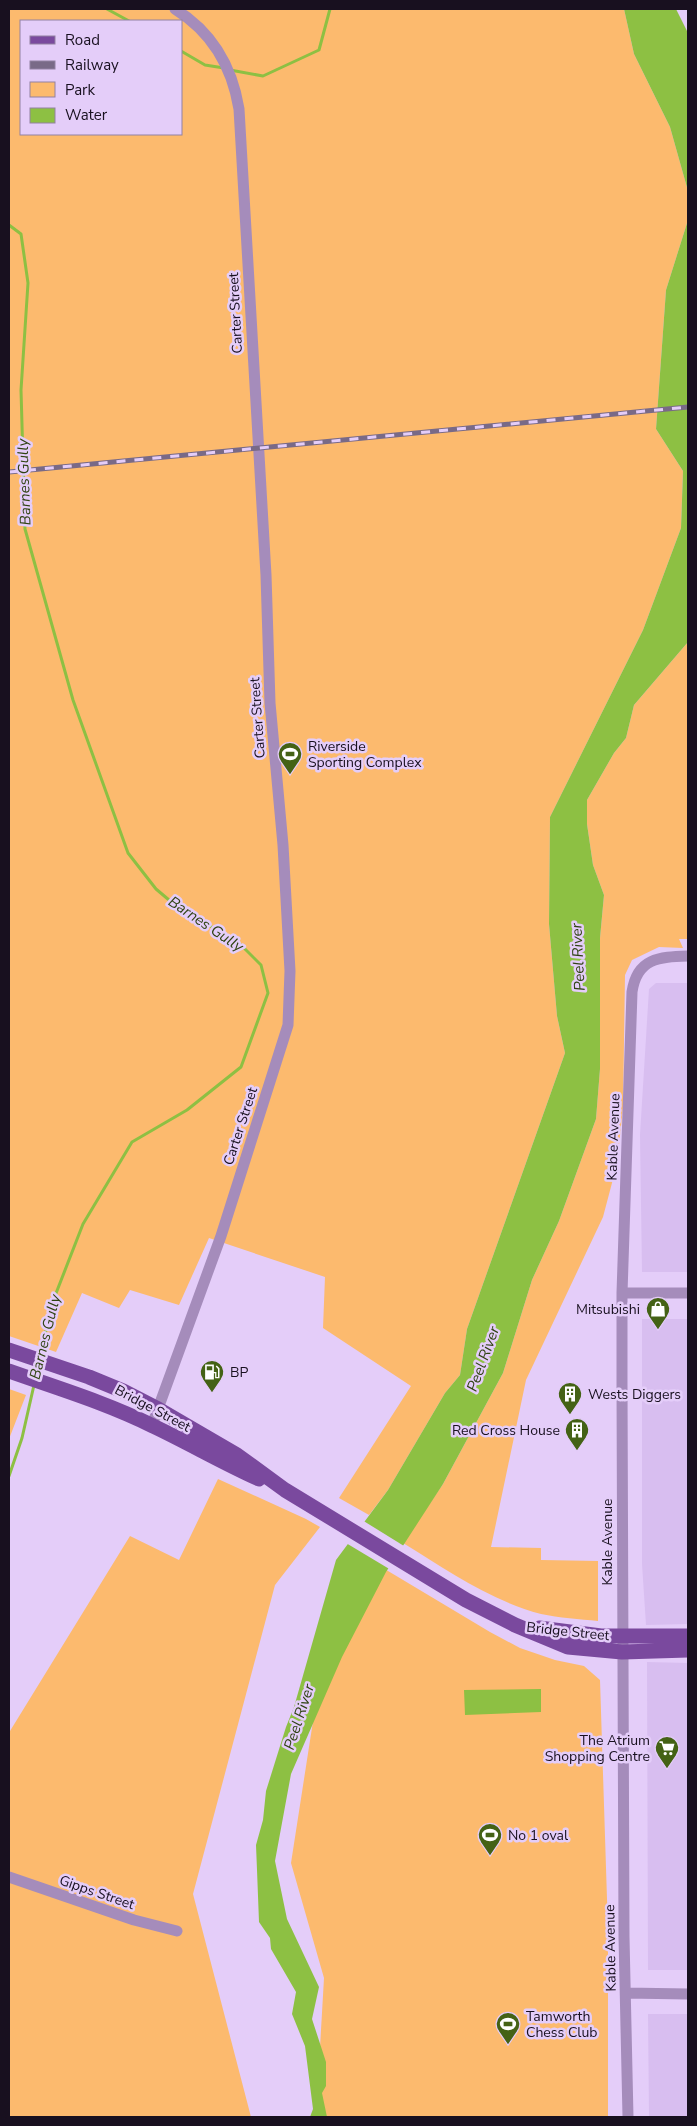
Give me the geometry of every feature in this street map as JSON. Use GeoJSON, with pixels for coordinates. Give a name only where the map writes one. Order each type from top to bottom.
{"type":"FeatureCollection","features":[{"type":"Feature","properties":{"kind":"main road","name":"Bridge Street"},"geometry":{"type":"LineString","coordinates":[[15,1352],[123,1390],[158,1409],[236,1455],[285,1490],[466,1600],[515,1625],[568,1647],[622,1644]]}},
{"type":"Feature","properties":{"kind":"main road","name":"Bridge Street"},"geometry":{"type":"LineString","coordinates":[[14,1373],[152,1425],[231,1467],[285,1490]]}},
{"type":"Feature","properties":{"kind":"main road"},"geometry":{"type":"LineString","coordinates":[[622,1644],[688,1636]]}},
{"type":"Feature","properties":{"kind":"main road"},"geometry":{"type":"LineString","coordinates":[[622,1644],[688,1650]]}},
{"type":"Feature","properties":{"kind":"street","name":"Carter Street"},"geometry":{"type":"LineString","coordinates":[[152,1425],[224,1227],[288,1025],[290,992],[283,845],[270,703],[266,575],[243,180],[236,92],[226,64],[207,36],[175,9]]}},
{"type":"Feature","properties":{"kind":"street","name":"Kable Avenue"},"geometry":{"type":"LineString","coordinates":[[628,2117],[622,1644],[622,1293],[632,992],[640,969],[652,960],[688,956]]}},
{"type":"Feature","properties":{"kind":"street"},"geometry":{"type":"LineString","coordinates":[[622,1293],[688,1293]]}},
{"type":"Feature","properties":{"kind":"street","name":"Gipps Street"},"geometry":{"type":"LineString","coordinates":[[9,1878],[134,1920],[177,1932]]}},
{"type":"Feature","properties":{"kind":"street"},"geometry":{"type":"LineString","coordinates":[[626,1993],[688,1994]]}},
{"type":"Feature","properties":{"kind":"shaded area"},"geometry":{"type":"Polygon","coordinates":[[[656,983],[688,983],[688,1272],[642,1272],[640,1135],[649,989],[656,983]]]}},
{"type":"Feature","properties":{"kind":"shaded area"},"geometry":{"type":"Polygon","coordinates":[[[642,1319],[688,1319],[688,1624],[646,1625],[642,1564],[642,1319]]]}},
{"type":"Feature","properties":{"kind":"shaded area"},"geometry":{"type":"Polygon","coordinates":[[[647,1662],[688,1663],[688,1970],[648,1970],[647,1662]]]}},
{"type":"Feature","properties":{"kind":"shaded area"},"geometry":{"type":"Polygon","coordinates":[[[648,2014],[688,2014],[688,2117],[649,2117],[648,2014]]]}},
{"type":"Feature","properties":{"kind":"green space","name":"Riverside Sporting Complex"},"geometry":{"type":"Polygon","coordinates":[[[9,9],[624,9],[634,54],[670,127],[688,191],[688,220],[666,290],[656,429],[683,471],[681,528],[643,630],[550,817],[549,924],[557,1016],[565,1053],[467,1329],[460,1375],[445,1393],[388,1490],[369,1515],[339,1498],[411,1386],[323,1328],[325,1277],[209,1238],[179,1305],[130,1290],[119,1308],[82,1293],[56,1352],[9,1336],[9,9]]]}},
{"type":"Feature","properties":{"kind":"green space"},"geometry":{"type":"Polygon","coordinates":[[[688,642],[688,939],[679,939],[683,948],[659,947],[632,960],[625,975],[623,1107],[617,1164],[603,1217],[526,1380],[491,1547],[541,1548],[541,1560],[598,1561],[598,1621],[541,1614],[505,1601],[453,1574],[403,1543],[443,1484],[503,1373],[532,1280],[559,1221],[596,1119],[600,1069],[600,938],[604,895],[593,865],[587,824],[587,800],[614,753],[626,738],[634,705],[688,642]]]}},
{"type":"Feature","properties":{"kind":"green space"},"geometry":{"type":"Polygon","coordinates":[[[9,1389],[26,1395],[9,1439],[9,1389]]]}},
{"type":"Feature","properties":{"kind":"green space"},"geometry":{"type":"Polygon","coordinates":[[[218,1479],[320,1527],[275,1585],[193,1894],[251,2117],[9,2117],[9,1730],[130,1536],[179,1560],[218,1479]]]}},
{"type":"Feature","properties":{"kind":"green space"},"geometry":{"type":"Polygon","coordinates":[[[378,1565],[520,1648],[555,1660],[584,1666],[600,1680],[608,1930],[608,2117],[316,2117],[324,1978],[291,1863],[318,1689],[378,1565]]]}},
{"type":"Feature","properties":{"kind":"water"},"geometry":{"type":"Polygon","coordinates":[[[624,9],[676,9],[688,33],[688,191],[670,127],[634,54],[624,9]]]}},
{"type":"Feature","properties":{"kind":"water","name":"Peel River"},"geometry":{"type":"Polygon","coordinates":[[[688,220],[688,642],[634,705],[626,738],[614,753],[587,800],[587,824],[593,865],[604,895],[600,938],[600,1069],[596,1119],[559,1221],[532,1280],[503,1373],[443,1484],[386,1572],[342,1657],[291,1774],[275,1861],[287,1919],[319,1987],[312,2019],[326,2062],[326,2086],[322,2093],[327,2117],[310,2117],[313,2109],[305,2046],[292,2014],[296,1992],[271,1949],[270,1938],[259,1922],[256,1845],[263,1820],[266,1791],[294,1707],[336,1560],[388,1490],[445,1393],[460,1375],[467,1329],[565,1053],[557,1016],[549,924],[550,817],[643,630],[681,528],[683,471],[656,429],[666,290],[688,220]]]}},
{"type":"Feature","properties":{"kind":"water"},"geometry":{"type":"Polygon","coordinates":[[[541,1689],[541,1712],[465,1715],[464,1690],[541,1689]]]}},
{"type":"Feature","properties":{"kind":"pier"},"geometry":{"type":"Polygon","coordinates":[[[362,1520],[404,1546],[391,1570],[346,1543],[362,1520]]]}},
{"type":"Feature","properties":{"kind":"waterway","name":"Barnes Gully"},"geometry":{"type":"LineString","coordinates":[[107,9],[127,20]]}},
{"type":"Feature","properties":{"kind":"waterway","name":"Barnes Gully"},"geometry":{"type":"LineString","coordinates":[[230,70],[263,76],[319,50],[330,9]]}},
{"type":"Feature","properties":{"kind":"waterway","name":"Barnes Gully"},"geometry":{"type":"LineString","coordinates":[[182,52],[205,65],[224,68]]}},
{"type":"Feature","properties":{"kind":"waterway","name":"Barnes Gully"},"geometry":{"type":"LineString","coordinates":[[9,225],[21,234],[28,283],[21,390],[25,529],[73,700],[128,853],[156,889],[182,911],[236,940],[261,965],[268,993],[241,1067],[187,1110],[132,1142],[83,1224],[53,1301],[40,1355]]}},
{"type":"Feature","properties":{"kind":"waterway","name":"Barnes Gully"},"geometry":{"type":"LineString","coordinates":[[9,1476],[22,1438],[34,1385]]}},
{"type":"Feature","properties":{"kind":"railway"},"geometry":{"type":"LineString","coordinates":[[9,472],[688,407]]}},
{"type":"Feature","properties":{"kind":"place","name":"Riverside Sporting Complex"},"geometry":{"type":"Point","coordinates":[290,775]}},
{"type":"Feature","properties":{"kind":"place","name":"Mitsubishi"},"geometry":{"type":"Point","coordinates":[658,1330]}},
{"type":"Feature","properties":{"kind":"place","name":"BP"},"geometry":{"type":"Point","coordinates":[212,1393]}},
{"type":"Feature","properties":{"kind":"place","name":"Wests Diggers"},"geometry":{"type":"Point","coordinates":[570,1415]}},
{"type":"Feature","properties":{"kind":"place","name":"Red Cross House"},"geometry":{"type":"Point","coordinates":[577,1451]}},
{"type":"Feature","properties":{"kind":"place","name":"The Atrium Shopping Centre"},"geometry":{"type":"Point","coordinates":[667,1769]}},
{"type":"Feature","properties":{"kind":"place","name":"No 1 oval"},"geometry":{"type":"Point","coordinates":[490,1856]}},
{"type":"Feature","properties":{"kind":"place","name":"Tamworth Chess Club"},"geometry":{"type":"Point","coordinates":[508,2045]}}]}
